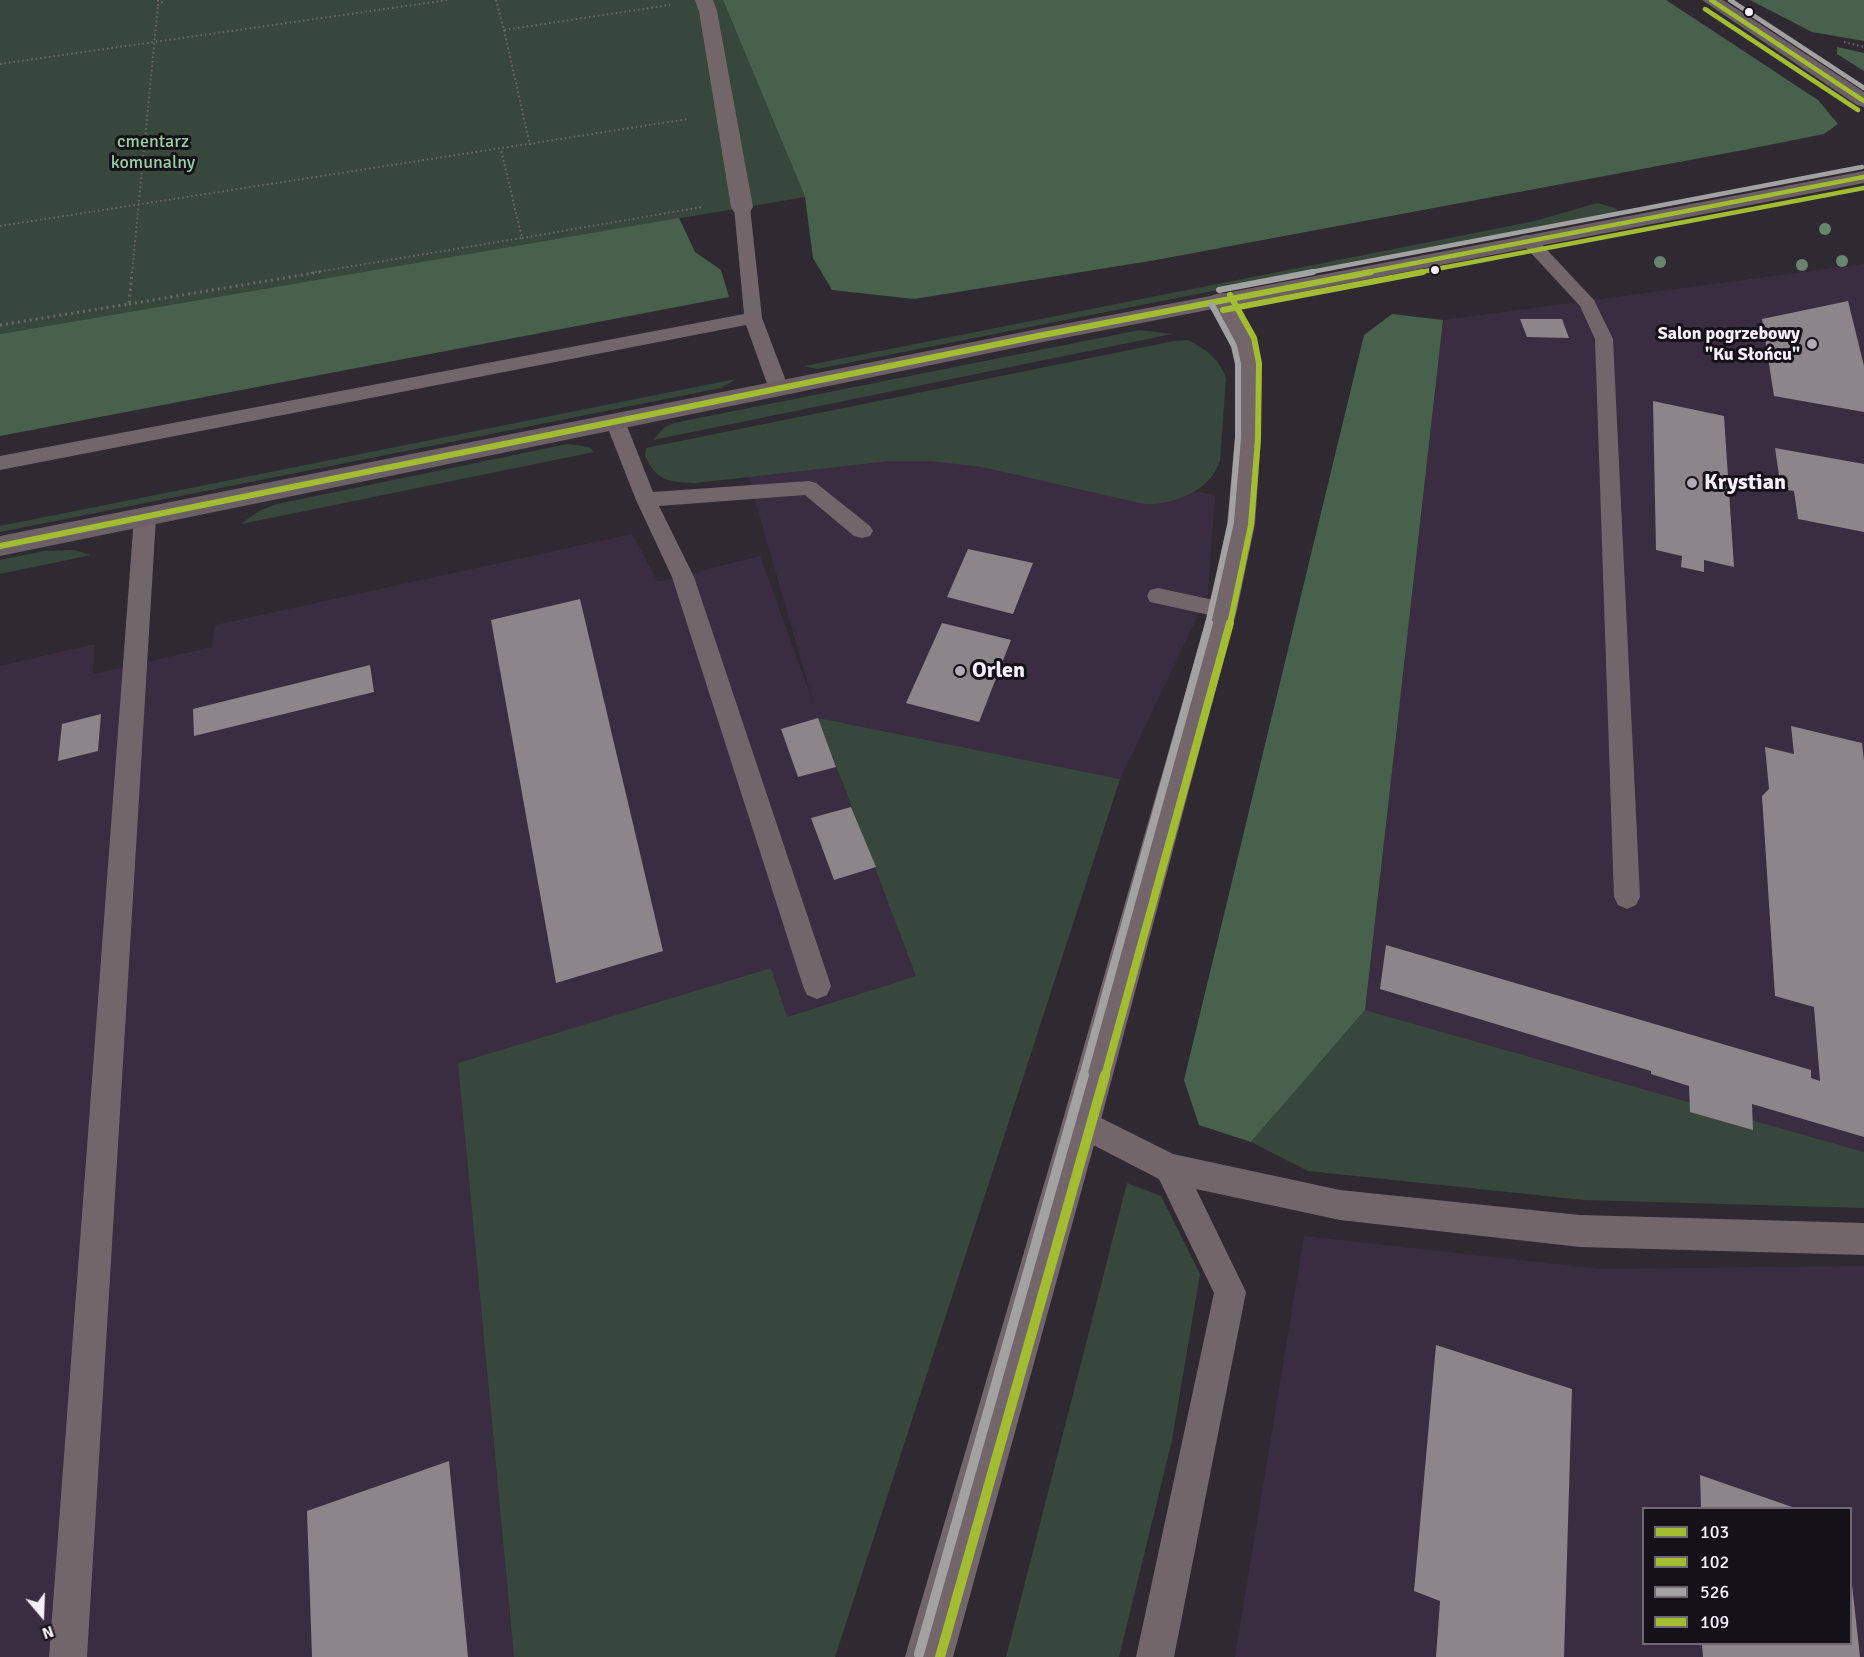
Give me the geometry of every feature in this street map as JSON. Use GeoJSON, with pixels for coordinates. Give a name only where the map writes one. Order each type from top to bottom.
{"type":"FeatureCollection","features":[{"type":"Feature","properties":{"kind":"main road"},"geometry":{"type":"LineString","coordinates":[[1711,0],[1864,101]]}},
{"type":"Feature","properties":{"kind":"main road"},"geometry":{"type":"LineString","coordinates":[[0,546],[1221,300],[1864,177]]}},
{"type":"Feature","properties":{"kind":"street"},"geometry":{"type":"LineString","coordinates":[[704,0],[708,11],[741,204]]}},
{"type":"Feature","properties":{"kind":"street"},"geometry":{"type":"LineString","coordinates":[[929,1657],[1081,1123],[1222,610],[1241,524],[1248,438],[1249,363],[1244,342],[1221,300]]}},
{"type":"Feature","properties":{"kind":"lane"},"geometry":{"type":"LineString","coordinates":[[741,204],[753,318],[779,389]]}},
{"type":"Feature","properties":{"kind":"lane"},"geometry":{"type":"LineString","coordinates":[[1528,240],[1588,304],[1604,339],[1627,897]]}},
{"type":"Feature","properties":{"kind":"lane"},"geometry":{"type":"LineString","coordinates":[[0,463],[753,318]]}},
{"type":"Feature","properties":{"kind":"lane"},"geometry":{"type":"LineString","coordinates":[[615,421],[646,500],[683,577],[818,986]]}},
{"type":"Feature","properties":{"kind":"lane"},"geometry":{"type":"LineString","coordinates":[[646,500],[809,488],[862,531]]}},
{"type":"Feature","properties":{"kind":"lane"},"geometry":{"type":"LineString","coordinates":[[68,1657],[146,517]]}},
{"type":"Feature","properties":{"kind":"lane"},"geometry":{"type":"LineString","coordinates":[[1158,596],[1222,610]]}},
{"type":"Feature","properties":{"kind":"lane"},"geometry":{"type":"LineString","coordinates":[[1081,1123],[1170,1168],[1340,1205],[1580,1231],[1864,1239]]}},
{"type":"Feature","properties":{"kind":"lane"},"geometry":{"type":"LineString","coordinates":[[1155,1657],[1230,1292],[1170,1168]]}},
{"type":"Feature","properties":{"kind":"path"},"geometry":{"type":"LineString","coordinates":[[129,304],[158,0]]}},
{"type":"Feature","properties":{"kind":"path"},"geometry":{"type":"LineString","coordinates":[[158,5],[165,0]]}},
{"type":"Feature","properties":{"kind":"path"},"geometry":{"type":"LineString","coordinates":[[0,64],[448,0]]}},
{"type":"Feature","properties":{"kind":"path"},"geometry":{"type":"LineString","coordinates":[[496,0],[530,145]]}},
{"type":"Feature","properties":{"kind":"path"},"geometry":{"type":"LineString","coordinates":[[504,30],[704,0]]}},
{"type":"Feature","properties":{"kind":"path"},"geometry":{"type":"LineString","coordinates":[[0,226],[724,114]]}},
{"type":"Feature","properties":{"kind":"path"},"geometry":{"type":"LineString","coordinates":[[501,150],[522,238]]}},
{"type":"Feature","properties":{"kind":"path"},"geometry":{"type":"LineString","coordinates":[[0,325],[741,204]]}},
{"type":"Feature","properties":{"kind":"shaded area"},"geometry":{"type":"Polygon","coordinates":[[[1864,264],[1864,1152],[1365,1010],[1443,320],[1864,264]]]}},
{"type":"Feature","properties":{"kind":"shaded area"},"geometry":{"type":"Polygon","coordinates":[[[949,449],[1215,495],[1208,594],[1120,779],[818,718],[916,976],[786,1017],[771,969],[458,1063],[514,1657],[0,1657],[0,666],[95,644],[93,674],[212,647],[215,625],[632,534],[658,582],[760,556],[814,705],[747,472],[949,449]]]}},
{"type":"Feature","properties":{"kind":"shaded area"},"geometry":{"type":"Polygon","coordinates":[[[1304,1236],[1600,1269],[1864,1266],[1864,1657],[1235,1657],[1304,1236]]]}},
{"type":"Feature","properties":{"kind":"green space","name":"cmentarz komunalny"},"geometry":{"type":"Polygon","coordinates":[[[0,0],[723,0],[805,197],[0,334],[0,0]]]}},
{"type":"Feature","properties":{"kind":"green space"},"geometry":{"type":"Polygon","coordinates":[[[723,0],[1666,0],[1818,100],[1838,124],[1824,134],[1754,148],[1156,260],[914,299],[832,290],[813,258],[805,197],[723,0]]]}},
{"type":"Feature","properties":{"kind":"green space"},"geometry":{"type":"Polygon","coordinates":[[[1750,0],[1864,0],[1864,41],[1812,32],[1750,0]]]}},
{"type":"Feature","properties":{"kind":"green space"},"geometry":{"type":"Polygon","coordinates":[[[1837,47],[1864,53],[1864,71],[1837,54],[1837,47]]]}},
{"type":"Feature","properties":{"kind":"green space"},"geometry":{"type":"Polygon","coordinates":[[[1597,203],[1618,211],[817,369],[804,366],[1535,221],[1597,203]]]}},
{"type":"Feature","properties":{"kind":"green space"},"geometry":{"type":"Polygon","coordinates":[[[679,218],[695,252],[721,270],[729,297],[0,436],[0,334],[679,218]]]}},
{"type":"Feature","properties":{"kind":"green space"},"geometry":{"type":"Polygon","coordinates":[[[1392,314],[1443,320],[1365,1010],[1251,1142],[1199,1125],[1184,1080],[1364,335],[1392,314]]]}},
{"type":"Feature","properties":{"kind":"green space"},"geometry":{"type":"Polygon","coordinates":[[[1140,330],[1172,334],[653,440],[665,427],[674,423],[1140,330]]]}},
{"type":"Feature","properties":{"kind":"green space"},"geometry":{"type":"Polygon","coordinates":[[[1188,340],[1211,355],[1220,365],[1226,378],[1220,460],[1209,480],[1200,488],[1179,499],[1167,502],[1144,504],[982,467],[930,461],[889,461],[696,483],[679,482],[659,475],[649,464],[645,455],[646,448],[1188,340]]]}},
{"type":"Feature","properties":{"kind":"green space"},"geometry":{"type":"Polygon","coordinates":[[[736,379],[721,388],[0,532],[0,526],[736,379]]]}},
{"type":"Feature","properties":{"kind":"green space"},"geometry":{"type":"Polygon","coordinates":[[[568,444],[589,447],[594,452],[241,524],[259,511],[277,504],[568,444]]]}},
{"type":"Feature","properties":{"kind":"green space"},"geometry":{"type":"Polygon","coordinates":[[[74,550],[91,555],[0,574],[0,560],[44,551],[74,550]]]}},
{"type":"Feature","properties":{"kind":"green space"},"geometry":{"type":"Polygon","coordinates":[[[818,718],[1120,779],[835,1657],[514,1657],[458,1063],[771,968],[787,1017],[916,976],[818,718]]]}},
{"type":"Feature","properties":{"kind":"green space"},"geometry":{"type":"Polygon","coordinates":[[[1365,1010],[1864,1152],[1864,1208],[1584,1200],[1308,1171],[1251,1142],[1365,1010]]]}},
{"type":"Feature","properties":{"kind":"green space"},"geometry":{"type":"Polygon","coordinates":[[[1127,1183],[1161,1196],[1200,1274],[1172,1440],[1119,1657],[1006,1657],[1127,1183]]]}},
{"type":"Feature","properties":{"kind":"building","name":"Salon pogrzebowy \"Ku Słońcu\""},"geometry":{"type":"Polygon","coordinates":[[[1848,301],[1864,366],[1864,412],[1774,396],[1762,319],[1848,301]]]}},
{"type":"Feature","properties":{"kind":"building"},"geometry":{"type":"Polygon","coordinates":[[[1520,319],[1562,319],[1569,338],[1527,337],[1520,319]]]}},
{"type":"Feature","properties":{"kind":"building","name":"Krystian"},"geometry":{"type":"Polygon","coordinates":[[[1653,401],[1724,416],[1734,567],[1704,560],[1704,572],[1681,567],[1682,556],[1656,550],[1653,401]]]}},
{"type":"Feature","properties":{"kind":"building"},"geometry":{"type":"Polygon","coordinates":[[[1775,448],[1864,464],[1864,532],[1798,519],[1794,491],[1781,489],[1775,448]]]}},
{"type":"Feature","properties":{"kind":"building"},"geometry":{"type":"Polygon","coordinates":[[[968,549],[1033,563],[1013,614],[947,597],[968,549]]]}},
{"type":"Feature","properties":{"kind":"building"},"geometry":{"type":"Polygon","coordinates":[[[580,599],[663,951],[556,983],[491,620],[580,599]]]}},
{"type":"Feature","properties":{"kind":"building","name":"Orlen"},"geometry":{"type":"Polygon","coordinates":[[[942,623],[1011,640],[979,722],[906,703],[942,623]]]}},
{"type":"Feature","properties":{"kind":"building"},"geometry":{"type":"Polygon","coordinates":[[[370,665],[374,692],[194,736],[193,709],[370,665]]]}},
{"type":"Feature","properties":{"kind":"building"},"geometry":{"type":"Polygon","coordinates":[[[101,714],[98,751],[58,761],[62,724],[101,714]]]}},
{"type":"Feature","properties":{"kind":"building"},"geometry":{"type":"Polygon","coordinates":[[[818,718],[836,767],[798,777],[781,729],[818,718]]]}},
{"type":"Feature","properties":{"kind":"building"},"geometry":{"type":"Polygon","coordinates":[[[1791,726],[1862,743],[1864,761],[1864,1137],[1752,1104],[1753,1130],[1690,1112],[1689,1086],[1651,1074],[1651,1071],[1380,989],[1386,945],[1811,1070],[1811,1078],[1820,1081],[1814,1007],[1775,996],[1762,796],[1769,789],[1765,747],[1794,754],[1791,726]]]}},
{"type":"Feature","properties":{"kind":"building"},"geometry":{"type":"Polygon","coordinates":[[[851,807],[876,867],[834,880],[811,818],[851,807]]]}},
{"type":"Feature","properties":{"kind":"building"},"geometry":{"type":"Polygon","coordinates":[[[1436,1345],[1572,1389],[1564,1657],[1436,1657],[1440,1601],[1414,1591],[1436,1345]]]}},
{"type":"Feature","properties":{"kind":"building"},"geometry":{"type":"Polygon","coordinates":[[[449,1461],[468,1657],[312,1657],[307,1511],[449,1461]]]}},
{"type":"Feature","properties":{"kind":"building"},"geometry":{"type":"Polygon","coordinates":[[[1700,1475],[1792,1507],[1701,1507],[1700,1475]]]}},
{"type":"Feature","properties":{"kind":"building"},"geometry":{"type":"Polygon","coordinates":[[[1852,1585],[1860,1657],[1703,1657],[1702,1645],[1852,1645],[1852,1585]]]}},
{"type":"Feature","properties":{"kind":"transit line","name":"109"},"geometry":{"type":"LineString","coordinates":[[1711,0],[1864,101]]}},
{"type":"Feature","properties":{"kind":"transit line","name":"526"},"geometry":{"type":"LineString","coordinates":[[1730,0],[1864,88]]}},
{"type":"Feature","properties":{"kind":"transit line","name":"102"},"geometry":{"type":"LineString","coordinates":[[1705,9],[1858,110]]}},
{"type":"Feature","properties":{"kind":"transit line","name":"526"},"geometry":{"type":"LineString","coordinates":[[1219,290],[1862,167]]}},
{"type":"Feature","properties":{"kind":"transit line","name":"103"},"geometry":{"type":"LineString","coordinates":[[0,546],[1043,335],[1864,177]]}},
{"type":"Feature","properties":{"kind":"transit line","name":"102"},"geometry":{"type":"LineString","coordinates":[[1223,310],[1864,188]]}},
{"type":"Feature","properties":{"kind":"transit line","name":"102"},"geometry":{"type":"LineString","coordinates":[[940,1657],[1091,1126],[1233,612],[1251,525],[1258,439],[1259,363],[1254,338],[1230,295]]}},
{"type":"Feature","properties":{"kind":"transit line","name":"526"},"geometry":{"type":"LineString","coordinates":[[919,1654],[1071,1120],[1213,608],[1231,522],[1238,438],[1238,364],[1234,346],[1212,305]]}},
{"type":"Feature","properties":{"kind":"place","name":"Salon pogrzebowy \"Ku Słońcu\""},"geometry":{"type":"Point","coordinates":[1812,344]}},
{"type":"Feature","properties":{"kind":"place","name":"Krystian"},"geometry":{"type":"Point","coordinates":[1692,483]}},
{"type":"Feature","properties":{"kind":"place","name":"Orlen"},"geometry":{"type":"Point","coordinates":[960,671]}}]}
